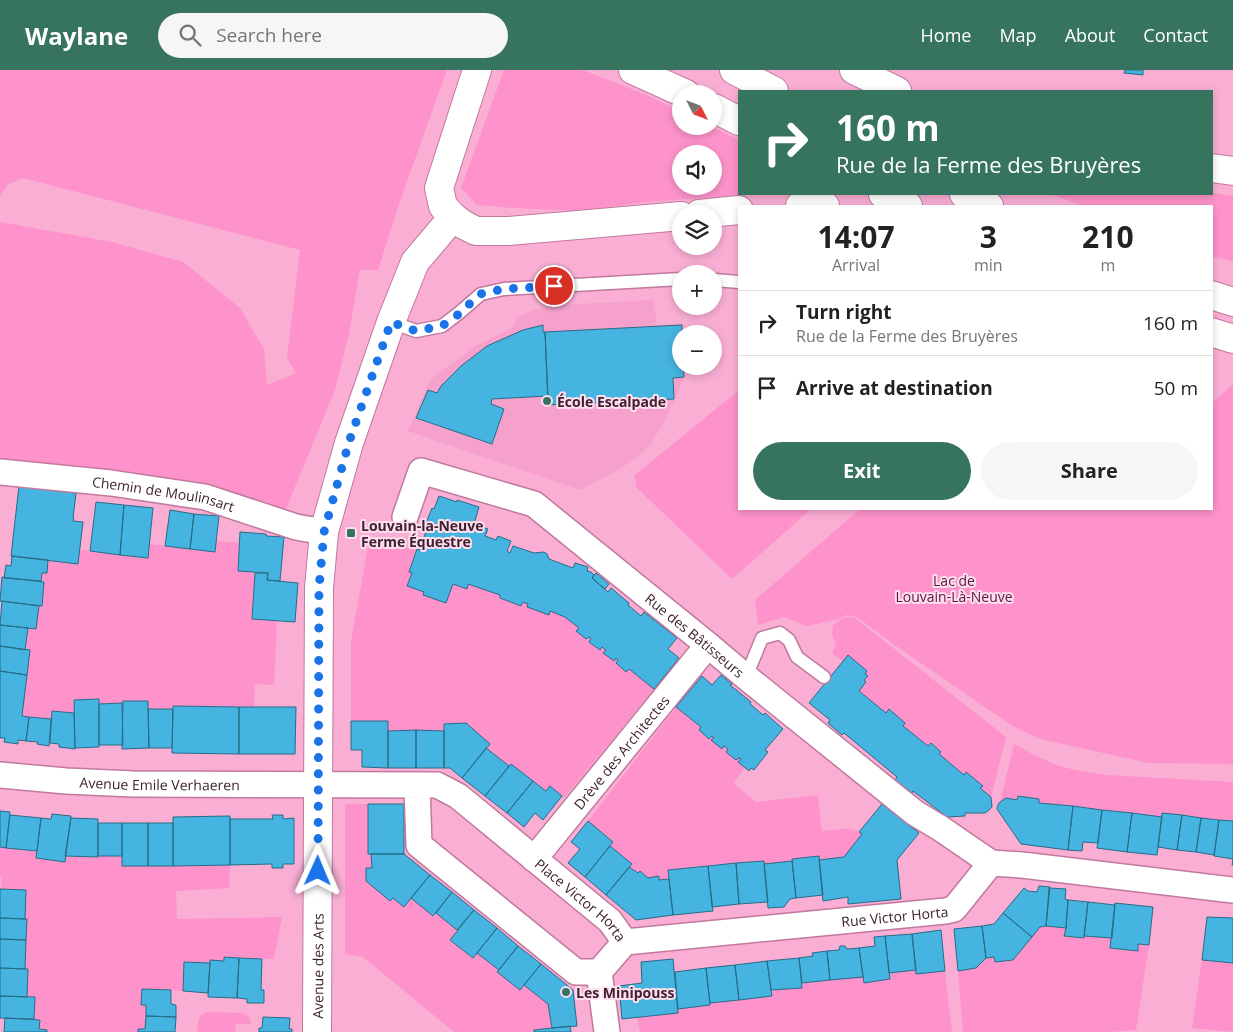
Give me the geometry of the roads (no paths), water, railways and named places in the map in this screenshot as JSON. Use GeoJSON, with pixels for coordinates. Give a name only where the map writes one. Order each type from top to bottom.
{"type":"FeatureCollection","features":[{"type":"Feature","properties":{"kind":"main road"},"geometry":{"type":"LineString","coordinates":[[477,70],[439,188],[443,206],[453,218],[476,231],[508,231],[672,217]]}},
{"type":"Feature","properties":{"kind":"main road"},"geometry":{"type":"LineString","coordinates":[[633,70],[672,88]]}},
{"type":"Feature","properties":{"kind":"main road"},"geometry":{"type":"LineString","coordinates":[[854,70],[895,90]]}},
{"type":"Feature","properties":{"kind":"main road"},"geometry":{"type":"LineString","coordinates":[[1213,168],[1233,171]]}},
{"type":"Feature","properties":{"kind":"main road"},"geometry":{"type":"LineString","coordinates":[[885,195],[906,205]]}},
{"type":"Feature","properties":{"kind":"main road"},"geometry":{"type":"LineString","coordinates":[[966,195],[987,205]]}},
{"type":"Feature","properties":{"kind":"main road","name":"Avenue des Arts"},"geometry":{"type":"LineString","coordinates":[[317,1032],[319,588],[324,532],[349,442],[414,262],[453,218]]}},
{"type":"Feature","properties":{"kind":"main road"},"geometry":{"type":"LineString","coordinates":[[1213,295],[1233,302]]}},
{"type":"Feature","properties":{"kind":"main road"},"geometry":{"type":"LineString","coordinates":[[1213,333],[1233,339]]}},
{"type":"Feature","properties":{"kind":"street","name":"Rue des Bâtisseurs"},"geometry":{"type":"LineString","coordinates":[[405,517],[421,471],[534,504],[915,814],[940,828],[991,863]]}},
{"type":"Feature","properties":{"kind":"street","name":"Chemin de Moulinsart"},"geometry":{"type":"LineString","coordinates":[[0,472],[111,484],[205,497],[296,527],[324,532]]}},
{"type":"Feature","properties":{"kind":"street","name":"Drève des Architectes"},"geometry":{"type":"LineString","coordinates":[[534,859],[708,645]]}},
{"type":"Feature","properties":{"kind":"street","name":"Avenue Emile Verhaeren"},"geometry":{"type":"LineString","coordinates":[[0,775],[66,781],[133,784],[318,785]]}},
{"type":"Feature","properties":{"kind":"street"},"geometry":{"type":"LineString","coordinates":[[318,785],[418,786],[419,845],[576,972],[599,972],[607,1032]]}},
{"type":"Feature","properties":{"kind":"street","name":"Place Victor Horta"},"geometry":{"type":"LineString","coordinates":[[418,786],[437,786],[458,796],[610,921],[625,942],[599,972]]}},
{"type":"Feature","properties":{"kind":"street"},"geometry":{"type":"LineString","coordinates":[[991,863],[1233,890]]}},
{"type":"Feature","properties":{"kind":"street","name":"Rue Victor Horta"},"geometry":{"type":"LineString","coordinates":[[625,942],[954,909],[991,863]]}},
{"type":"Feature","properties":{"kind":"lane"},"geometry":{"type":"LineString","coordinates":[[391,322],[416,331],[442,326],[459,314],[480,294],[504,289],[672,280]]}},
{"type":"Feature","properties":{"kind":"lane"},"geometry":{"type":"LineString","coordinates":[[722,281],[738,282]]}},
{"type":"Feature","properties":{"kind":"lane"},"geometry":{"type":"LineString","coordinates":[[746,677],[762,638],[780,633],[789,640],[797,657],[824,677]]}},
{"type":"Feature","properties":{"kind":"place","name":"École Escalpade"},"geometry":{"type":"Point","coordinates":[547,401]}},
{"type":"Feature","properties":{"kind":"place","name":"Louvain-la-Neuve Ferme Équestre"},"geometry":{"type":"Point","coordinates":[351,533]}},
{"type":"Feature","properties":{"kind":"place","name":"Les Minipouss"},"geometry":{"type":"Point","coordinates":[566,992]}},
{"type":"Feature","properties":{"kind":"park label","name":"Lac de Louvain-Là-Neuve"},"geometry":{"type":"Point","coordinates":[954,588]}}]}
